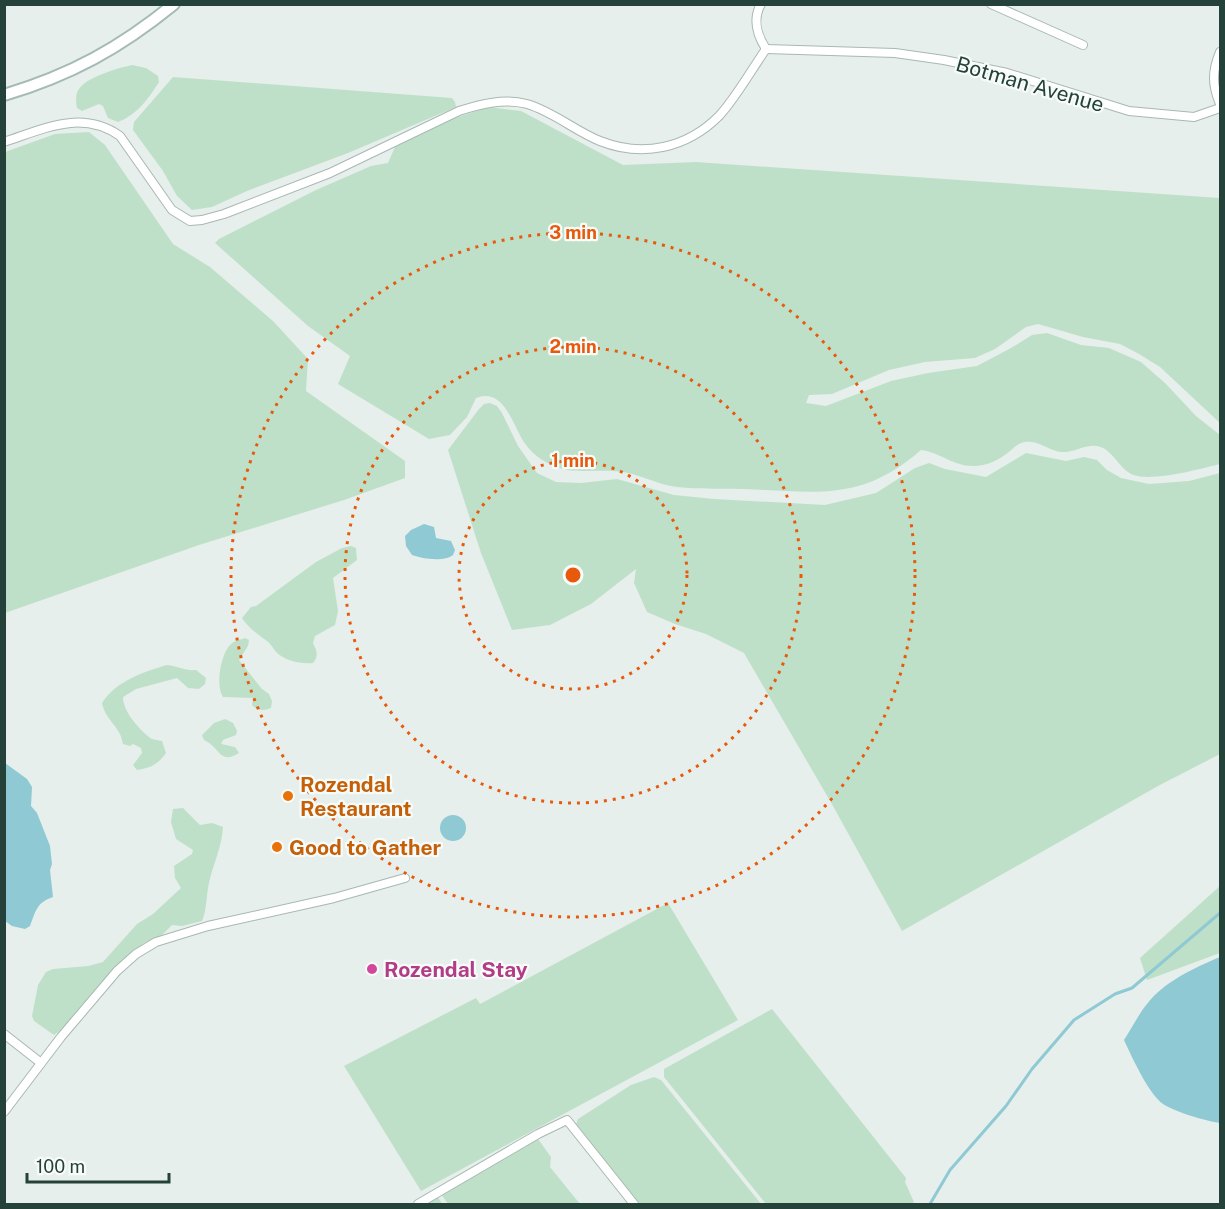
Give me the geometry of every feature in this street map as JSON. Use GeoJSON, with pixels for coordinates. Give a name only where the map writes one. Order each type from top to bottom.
{"type":"FeatureCollection","features":[{"type":"Feature","properties":{"kind":"main road"},"geometry":{"type":"LineString","coordinates":[[4,95],[56,77],[94,60],[143,30],[174,4]]}},
{"type":"Feature","properties":{"kind":"street"},"geometry":{"type":"LineString","coordinates":[[4,142],[55,125],[78,122],[96,124],[109,129],[120,136],[172,210],[190,221],[224,214],[330,173],[459,111],[480,104],[501,101],[525,104],[553,114],[601,141],[621,147],[644,149],[681,143],[701,132],[720,115],[766,49],[756,28],[756,17],[761,4]]}},
{"type":"Feature","properties":{"kind":"street"},"geometry":{"type":"LineString","coordinates":[[991,4],[1083,45]]}},
{"type":"Feature","properties":{"kind":"street","name":"Botman Avenue"},"geometry":{"type":"LineString","coordinates":[[766,49],[895,53],[944,60],[1007,73],[1129,111],[1194,117],[1221,106]]}},
{"type":"Feature","properties":{"kind":"street"},"geometry":{"type":"LineString","coordinates":[[1221,52],[1215,64],[1213,77],[1214,89],[1221,106]]}},
{"type":"Feature","properties":{"kind":"street"},"geometry":{"type":"LineString","coordinates":[[4,1112],[61,1037],[117,971],[136,954],[156,942],[208,926],[334,898],[405,878]]}},
{"type":"Feature","properties":{"kind":"street"},"geometry":{"type":"LineString","coordinates":[[4,1034],[41,1063]]}},
{"type":"Feature","properties":{"kind":"street"},"geometry":{"type":"LineString","coordinates":[[418,1204],[538,1134],[567,1120],[634,1204]]}},
{"type":"Feature","properties":{"kind":"green space"},"geometry":{"type":"Polygon","coordinates":[[[132,65],[146,68],[158,76],[159,82],[147,100],[131,115],[118,122],[108,118],[103,106],[99,104],[82,111],[77,108],[77,93],[83,85],[103,74],[132,65]]]}},
{"type":"Feature","properties":{"kind":"green space"},"geometry":{"type":"Polygon","coordinates":[[[173,77],[452,98],[456,107],[212,207],[192,210],[177,196],[163,171],[133,130],[134,122],[173,77]]]}},
{"type":"Feature","properties":{"kind":"green space"},"geometry":{"type":"Polygon","coordinates":[[[489,107],[521,111],[623,165],[696,162],[1220,198],[1220,423],[1160,367],[1139,354],[1120,344],[1083,337],[1038,324],[1026,327],[995,349],[975,358],[925,362],[889,370],[832,394],[809,395],[806,403],[826,406],[891,381],[977,366],[1032,335],[1047,333],[1081,345],[1109,348],[1141,362],[1165,383],[1196,416],[1220,435],[1220,464],[1162,476],[1139,476],[1131,474],[1104,448],[1098,446],[1060,452],[1029,442],[1018,444],[993,462],[978,466],[959,464],[921,450],[899,467],[878,478],[858,486],[838,490],[817,492],[680,487],[665,485],[628,473],[566,470],[550,464],[529,449],[501,403],[486,396],[476,398],[467,417],[450,435],[429,439],[338,384],[350,356],[308,326],[215,243],[316,190],[371,166],[388,163],[395,147],[449,120],[489,107]]]}},
{"type":"Feature","properties":{"kind":"green space"},"geometry":{"type":"Polygon","coordinates":[[[89,132],[105,145],[173,244],[210,267],[273,321],[308,359],[306,391],[405,461],[405,478],[344,500],[199,545],[5,613],[5,152],[55,134],[89,132]]]}},
{"type":"Feature","properties":{"kind":"green space"},"geometry":{"type":"Polygon","coordinates":[[[490,403],[497,406],[502,413],[518,446],[537,473],[556,482],[581,483],[617,479],[674,495],[714,499],[825,505],[876,493],[915,468],[929,463],[945,469],[986,477],[1026,453],[1066,461],[1084,457],[1097,460],[1107,470],[1121,478],[1149,484],[1189,481],[1220,473],[1220,754],[1158,786],[902,931],[744,653],[706,634],[647,612],[634,583],[636,569],[591,604],[550,625],[512,630],[481,553],[448,450],[479,409],[484,404],[490,403]]]}},
{"type":"Feature","properties":{"kind":"green space"},"geometry":{"type":"Polygon","coordinates":[[[351,546],[356,548],[357,560],[333,578],[338,611],[335,625],[315,636],[313,643],[317,656],[313,663],[284,658],[242,618],[251,607],[256,606],[316,562],[342,548],[351,546]]]}},
{"type":"Feature","properties":{"kind":"green space"},"geometry":{"type":"Polygon","coordinates":[[[245,638],[249,640],[248,646],[239,660],[262,689],[269,694],[272,701],[271,708],[261,710],[252,705],[253,698],[223,697],[221,692],[219,677],[224,654],[233,643],[245,638]]]}},
{"type":"Feature","properties":{"kind":"green space"},"geometry":{"type":"Polygon","coordinates":[[[167,665],[196,670],[206,678],[205,684],[199,689],[188,688],[177,678],[136,689],[123,697],[132,719],[150,738],[162,741],[166,753],[154,765],[137,770],[133,765],[142,753],[141,748],[133,744],[130,746],[123,744],[119,732],[102,703],[122,683],[167,665]]]}},
{"type":"Feature","properties":{"kind":"green space"},"geometry":{"type":"Polygon","coordinates":[[[225,719],[233,723],[237,731],[236,735],[223,740],[221,744],[235,747],[239,753],[227,757],[204,740],[202,735],[214,723],[225,719]]]}},
{"type":"Feature","properties":{"kind":"green space"},"geometry":{"type":"Polygon","coordinates":[[[183,808],[200,825],[212,823],[223,827],[202,921],[182,926],[172,925],[161,936],[144,943],[107,977],[62,1029],[54,1035],[34,1021],[32,1016],[38,985],[46,972],[53,969],[88,966],[103,962],[137,924],[153,914],[181,888],[175,878],[174,866],[192,854],[193,850],[176,839],[171,822],[173,809],[183,808]]]}},
{"type":"Feature","properties":{"kind":"green space"},"geometry":{"type":"Polygon","coordinates":[[[1220,886],[1220,953],[1147,980],[1140,958],[1220,886]]]}},
{"type":"Feature","properties":{"kind":"green space"},"geometry":{"type":"Polygon","coordinates":[[[668,903],[738,1020],[421,1191],[344,1066],[476,998],[480,1004],[668,903]]]}},
{"type":"Feature","properties":{"kind":"green space"},"geometry":{"type":"Polygon","coordinates":[[[772,1009],[906,1178],[905,1182],[914,1202],[912,1204],[766,1204],[664,1077],[664,1069],[772,1009]]]}},
{"type":"Feature","properties":{"kind":"green space"},"geometry":{"type":"Polygon","coordinates":[[[654,1077],[661,1080],[761,1204],[637,1204],[575,1127],[578,1119],[631,1085],[654,1077]]]}},
{"type":"Feature","properties":{"kind":"green space"},"geometry":{"type":"Polygon","coordinates":[[[538,1139],[551,1157],[550,1167],[580,1204],[448,1204],[441,1194],[438,1197],[442,1204],[422,1204],[538,1139]]]}},
{"type":"Feature","properties":{"kind":"water"},"geometry":{"type":"Polygon","coordinates":[[[424,524],[434,527],[436,538],[451,541],[455,550],[453,555],[439,559],[427,559],[412,555],[406,546],[405,536],[411,530],[424,524]]]}},
{"type":"Feature","properties":{"kind":"water"},"geometry":{"type":"Polygon","coordinates":[[[5,763],[27,779],[32,787],[31,806],[37,813],[50,846],[53,897],[40,905],[30,926],[25,929],[12,926],[5,921],[5,763]]]}},
{"type":"Feature","properties":{"kind":"water"},"geometry":{"type":"Polygon","coordinates":[[[453,815],[462,819],[466,828],[462,837],[453,841],[444,837],[440,828],[444,819],[453,815]]]}},
{"type":"Feature","properties":{"kind":"water"},"geometry":{"type":"Polygon","coordinates":[[[1220,957],[1220,1123],[1175,1110],[1157,1099],[1124,1040],[1144,1008],[1162,988],[1220,957]]]}},
{"type":"Feature","properties":{"kind":"waterway"},"geometry":{"type":"LineString","coordinates":[[930,1204],[950,1170],[1006,1106],[1032,1069],[1074,1020],[1115,994],[1132,988],[1220,913]]}},
{"type":"Feature","properties":{"kind":"place","name":"Rozendal Restaurant"},"geometry":{"type":"Point","coordinates":[288,796]}},
{"type":"Feature","properties":{"kind":"place","name":"Good to Gather"},"geometry":{"type":"Point","coordinates":[277,847]}},
{"type":"Feature","properties":{"kind":"place","name":"Rozendal Stay"},"geometry":{"type":"Point","coordinates":[372,969]}}]}
